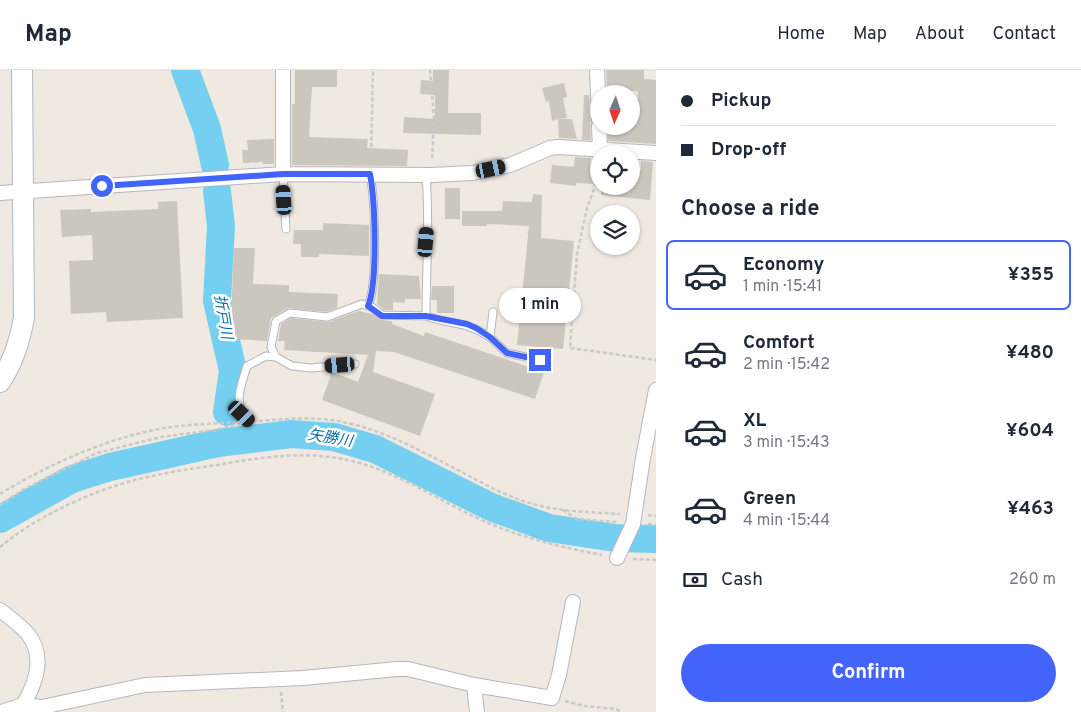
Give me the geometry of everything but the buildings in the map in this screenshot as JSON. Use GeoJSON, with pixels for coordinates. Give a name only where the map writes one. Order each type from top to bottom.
{"type":"FeatureCollection","features":[{"type":"Feature","properties":{"kind":"street"},"geometry":{"type":"LineString","coordinates":[[0,382],[12,360],[21,334],[24,318],[22,70]]}},
{"type":"Feature","properties":{"kind":"street"},"geometry":{"type":"LineString","coordinates":[[283,70],[283,174]]}},
{"type":"Feature","properties":{"kind":"street"},"geometry":{"type":"LineString","coordinates":[[597,70],[598,85]]}},
{"type":"Feature","properties":{"kind":"street"},"geometry":{"type":"LineString","coordinates":[[0,193],[283,174],[428,175],[473,173],[510,165],[550,148],[590,150]]}},
{"type":"Feature","properties":{"kind":"street"},"geometry":{"type":"LineString","coordinates":[[640,152],[656,153]]}},
{"type":"Feature","properties":{"kind":"street"},"geometry":{"type":"LineString","coordinates":[[617,558],[633,522],[656,390]]}},
{"type":"Feature","properties":{"kind":"street"},"geometry":{"type":"LineString","coordinates":[[1,712],[23,705],[42,707],[145,685],[275,679],[408,669],[474,685],[552,698],[559,675],[573,602]]}},
{"type":"Feature","properties":{"kind":"street"},"geometry":{"type":"LineString","coordinates":[[0,610],[26,632],[34,644],[37,659],[36,679],[23,705]]}},
{"type":"Feature","properties":{"kind":"street"},"geometry":{"type":"LineString","coordinates":[[474,685],[477,712]]}},
{"type":"Feature","properties":{"kind":"lane"},"geometry":{"type":"LineString","coordinates":[[283,174],[286,229]]}},
{"type":"Feature","properties":{"kind":"lane"},"geometry":{"type":"LineString","coordinates":[[368,306],[372,284],[374,230],[370,174]]}},
{"type":"Feature","properties":{"kind":"lane"},"geometry":{"type":"LineString","coordinates":[[426,316],[426,242],[429,213],[428,175]]}},
{"type":"Feature","properties":{"kind":"lane"},"geometry":{"type":"LineString","coordinates":[[276,357],[271,346],[272,333],[276,322],[290,314],[327,317],[340,314],[362,304],[382,316],[426,316],[467,324],[490,337],[507,353],[540,360],[546,367]]}},
{"type":"Feature","properties":{"kind":"lane"},"geometry":{"type":"LineString","coordinates":[[490,337],[493,312]]}},
{"type":"Feature","properties":{"kind":"lane"},"geometry":{"type":"LineString","coordinates":[[249,422],[239,407],[240,390],[247,366],[266,356],[276,357],[292,366],[311,368],[355,364]]}},
{"type":"Feature","properties":{"kind":"path"},"geometry":{"type":"LineString","coordinates":[[370,174],[373,70]]}},
{"type":"Feature","properties":{"kind":"path"},"geometry":{"type":"LineString","coordinates":[[428,175],[434,118],[430,70]]}},
{"type":"Feature","properties":{"kind":"path"},"geometry":{"type":"LineString","coordinates":[[592,195],[577,254],[570,348],[656,360]]}},
{"type":"Feature","properties":{"kind":"path"},"geometry":{"type":"LineString","coordinates":[[0,494],[70,458],[130,437],[171,427],[297,418],[341,421],[376,431],[499,491],[532,504],[656,525]]}},
{"type":"Feature","properties":{"kind":"path"},"geometry":{"type":"LineString","coordinates":[[0,505],[24,489],[97,453],[161,437],[215,430],[249,422]]}},
{"type":"Feature","properties":{"kind":"path"},"geometry":{"type":"LineString","coordinates":[[0,547],[20,530],[57,511],[92,495],[133,481],[270,456],[318,455],[352,461],[381,471],[519,535],[560,547],[617,558],[656,560]]}},
{"type":"Feature","properties":{"kind":"path"},"geometry":{"type":"LineString","coordinates":[[562,510],[577,519],[633,522],[656,516]]}},
{"type":"Feature","properties":{"kind":"path"},"geometry":{"type":"LineString","coordinates":[[275,679],[281,690],[284,712]]}},
{"type":"Feature","properties":{"kind":"path"},"geometry":{"type":"LineString","coordinates":[[552,698],[584,706],[616,709],[622,712]]}},
{"type":"Feature","properties":{"kind":"waterway","name":"折戸川"},"geometry":{"type":"LineString","coordinates":[[185,70],[207,129],[215,165]]}},
{"type":"Feature","properties":{"kind":"waterway","name":"折戸川"},"geometry":{"type":"LineString","coordinates":[[217,191],[221,226],[217,301],[233,371],[227,412]]}},
{"type":"Feature","properties":{"kind":"waterway","name":"矢勝川"},"geometry":{"type":"LineString","coordinates":[[0,519],[72,479],[110,467],[218,443],[291,434],[334,437],[375,449],[491,507],[549,528],[615,538],[656,539]]}},
{"type":"Feature","properties":{"kind":"route"},"geometry":{"type":"LineString","coordinates":[[102,186],[283,174],[370,174],[372,180],[374,230],[372,284],[368,306],[382,316],[426,316],[437,320],[467,324],[490,337],[507,353],[540,360]]}}]}
